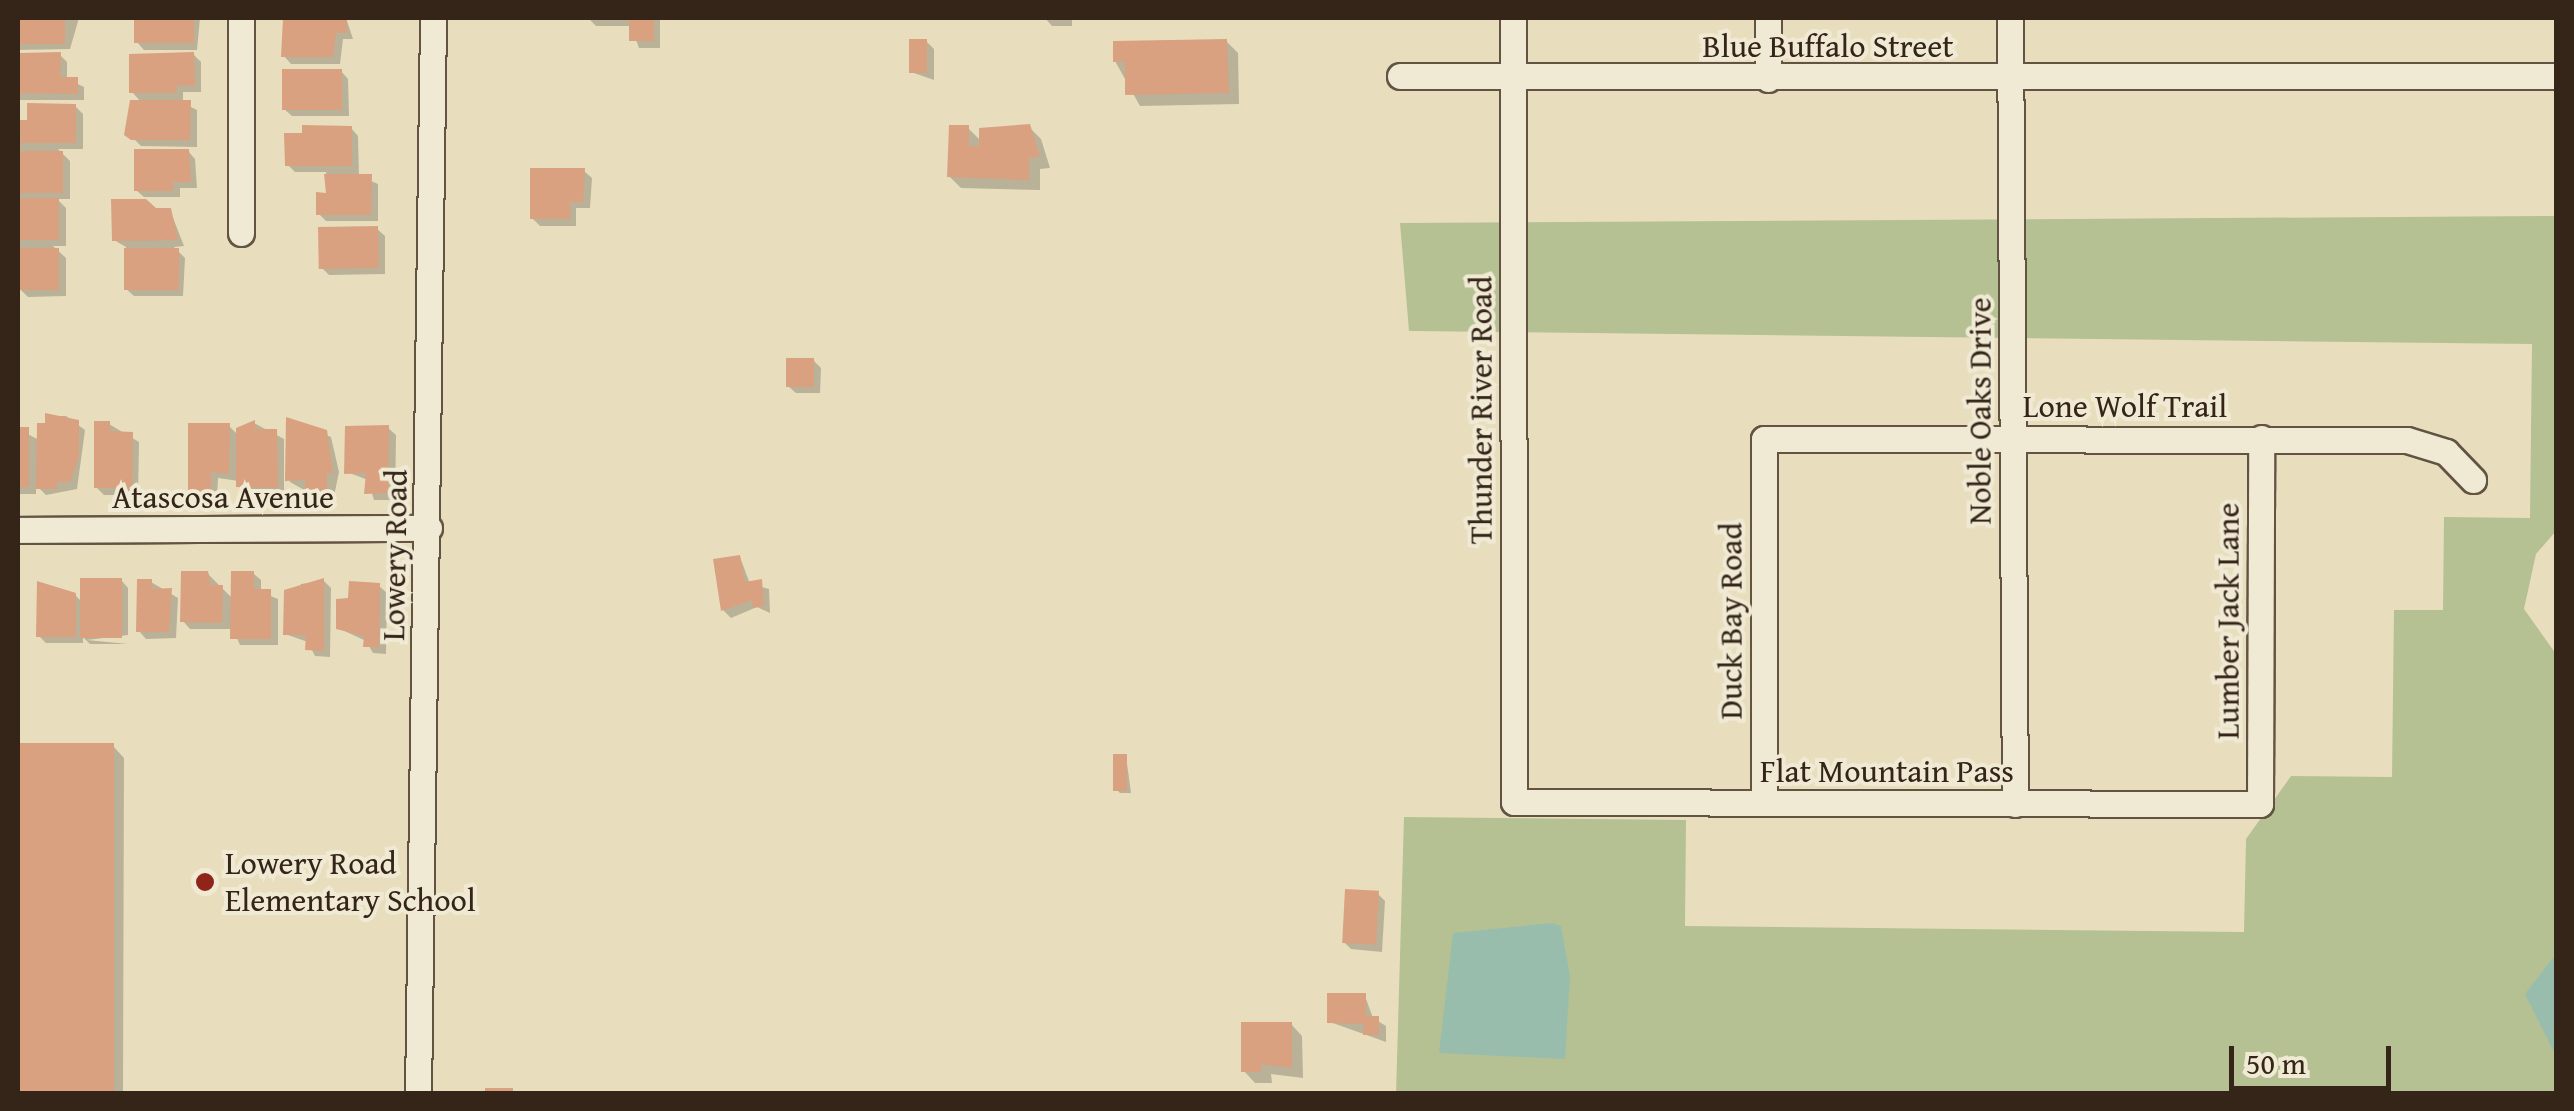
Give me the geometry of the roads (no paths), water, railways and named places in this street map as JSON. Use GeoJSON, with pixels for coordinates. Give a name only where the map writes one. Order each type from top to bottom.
{"type":"FeatureCollection","features":[{"type":"Feature","properties":{"kind":"street"},"geometry":{"type":"LineString","coordinates":[[241,18],[241,233]]}},
{"type":"Feature","properties":{"kind":"street","name":"Lowery Road"},"geometry":{"type":"LineString","coordinates":[[418,1094],[429,528],[433,18]]}},
{"type":"Feature","properties":{"kind":"street","name":"Thunder River Road"},"geometry":{"type":"LineString","coordinates":[[1513,18],[1514,802]]}},
{"type":"Feature","properties":{"kind":"street"},"geometry":{"type":"LineString","coordinates":[[1768,18],[1768,80]]}},
{"type":"Feature","properties":{"kind":"street","name":"Noble Oaks Drive"},"geometry":{"type":"LineString","coordinates":[[2010,18],[2015,804]]}},
{"type":"Feature","properties":{"kind":"street","name":"Blue Buffalo Street"},"geometry":{"type":"LineString","coordinates":[[1400,76],[1768,80],[2556,76]]}},
{"type":"Feature","properties":{"kind":"street","name":"Lumber Jack Lane"},"geometry":{"type":"LineString","coordinates":[[2260,804],[2261,438]]}},
{"type":"Feature","properties":{"kind":"street","name":"Lone Wolf Trail"},"geometry":{"type":"LineString","coordinates":[[1764,439],[2407,440],[2446,452],[2473,480]]}},
{"type":"Feature","properties":{"kind":"street","name":"Duck Bay Road"},"geometry":{"type":"LineString","coordinates":[[1764,439],[1764,803]]}},
{"type":"Feature","properties":{"kind":"street","name":"Atascosa Avenue"},"geometry":{"type":"LineString","coordinates":[[18,530],[429,528]]}},
{"type":"Feature","properties":{"kind":"street","name":"Flat Mountain Pass"},"geometry":{"type":"LineString","coordinates":[[1514,802],[2260,804]]}},
{"type":"Feature","properties":{"kind":"place","name":"Lowery Road Elementary School"},"geometry":{"type":"Point","coordinates":[205,882]}}]}
